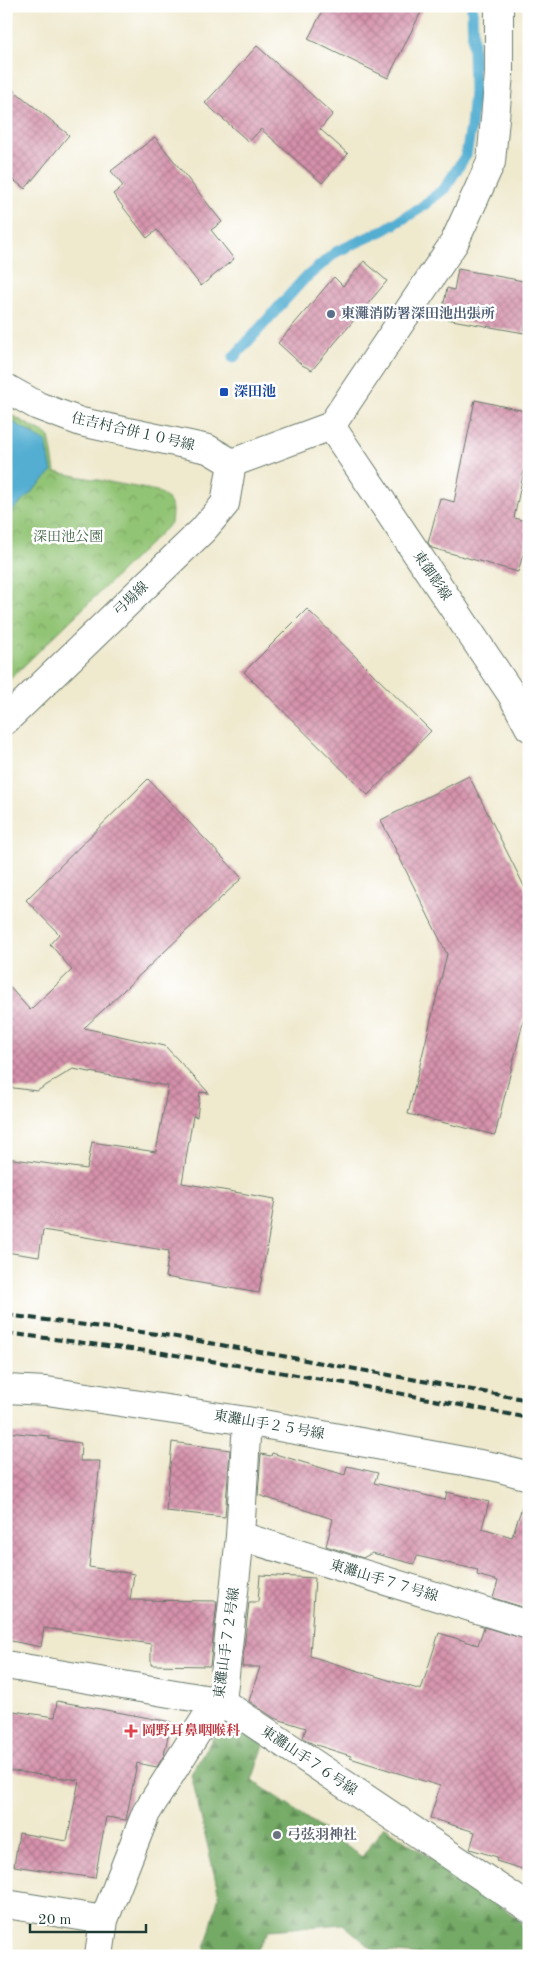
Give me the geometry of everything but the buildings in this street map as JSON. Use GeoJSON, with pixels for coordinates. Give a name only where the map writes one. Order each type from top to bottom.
{"type":"FeatureCollection","features":[{"type":"Feature","properties":{"kind":"street"},"geometry":{"type":"LineString","coordinates":[[232,464],[331,426],[454,243],[491,162],[499,74],[499,6]]}},
{"type":"Feature","properties":{"kind":"street","name":"住吉村合併１０号線"},"geometry":{"type":"LineString","coordinates":[[6,388],[38,406],[81,422],[208,449],[232,464]]}},
{"type":"Feature","properties":{"kind":"street","name":"東御影線"},"geometry":{"type":"LineString","coordinates":[[331,426],[512,695],[529,727]]}},
{"type":"Feature","properties":{"kind":"street","name":"弓場線"},"geometry":{"type":"LineString","coordinates":[[6,720],[214,517],[225,504],[232,464]]}},
{"type":"Feature","properties":{"kind":"street","name":"東灘山手２５号線"},"geometry":{"type":"LineString","coordinates":[[6,1388],[47,1391],[247,1420],[496,1467],[529,1476]]}},
{"type":"Feature","properties":{"kind":"street","name":"東灘山手７２号線"},"geometry":{"type":"LineString","coordinates":[[98,1956],[104,1920],[146,1813],[204,1721],[222,1702],[240,1536],[247,1420]]}},
{"type":"Feature","properties":{"kind":"street","name":"東灘山手７７号線"},"geometry":{"type":"LineString","coordinates":[[240,1536],[529,1625]]}},
{"type":"Feature","properties":{"kind":"street","name":"東灘山手７６号線"},"geometry":{"type":"LineString","coordinates":[[6,1665],[222,1702],[529,1908]]}},
{"type":"Feature","properties":{"kind":"street"},"geometry":{"type":"LineString","coordinates":[[6,1904],[104,1920]]}},
{"type":"Feature","properties":{"kind":"green space","name":"深田池公園"},"geometry":{"type":"Polygon","coordinates":[[[6,412],[49,436],[55,472],[157,491],[169,501],[172,512],[171,523],[6,683],[6,412]]]}},
{"type":"Feature","properties":{"kind":"green space","name":"弓弦羽神社"},"geometry":{"type":"Polygon","coordinates":[[[225,1718],[264,1745],[252,1780],[362,1857],[384,1826],[519,1919],[529,1941],[529,1956],[431,1956],[375,1951],[343,1924],[269,1930],[254,1956],[214,1956],[205,1949],[219,1895],[191,1774],[225,1718]]]}},
{"type":"Feature","properties":{"kind":"water"},"geometry":{"type":"Polygon","coordinates":[[[6,418],[46,442],[52,472],[6,517],[6,418]]]}},
{"type":"Feature","properties":{"kind":"waterway"},"geometry":{"type":"LineString","coordinates":[[233,358],[303,280],[336,252],[384,230],[419,209],[445,188],[466,155],[471,127],[474,92],[472,6]]}},
{"type":"Feature","properties":{"kind":"railway"},"geometry":{"type":"LineString","coordinates":[[6,1315],[165,1335],[529,1400]]}},
{"type":"Feature","properties":{"kind":"railway"},"geometry":{"type":"LineString","coordinates":[[6,1333],[163,1353],[339,1382],[529,1418]]}},
{"type":"Feature","properties":{"kind":"place","name":"東灘消防署深田池出張所"},"geometry":{"type":"Point","coordinates":[331,314]}},
{"type":"Feature","properties":{"kind":"place","name":"深田池"},"geometry":{"type":"Point","coordinates":[224,392]}},
{"type":"Feature","properties":{"kind":"place","name":"岡野耳鼻咽喉科"},"geometry":{"type":"Point","coordinates":[131,1731]}},
{"type":"Feature","properties":{"kind":"place","name":"弓弦羽神社"},"geometry":{"type":"Point","coordinates":[277,1835]}}]}
